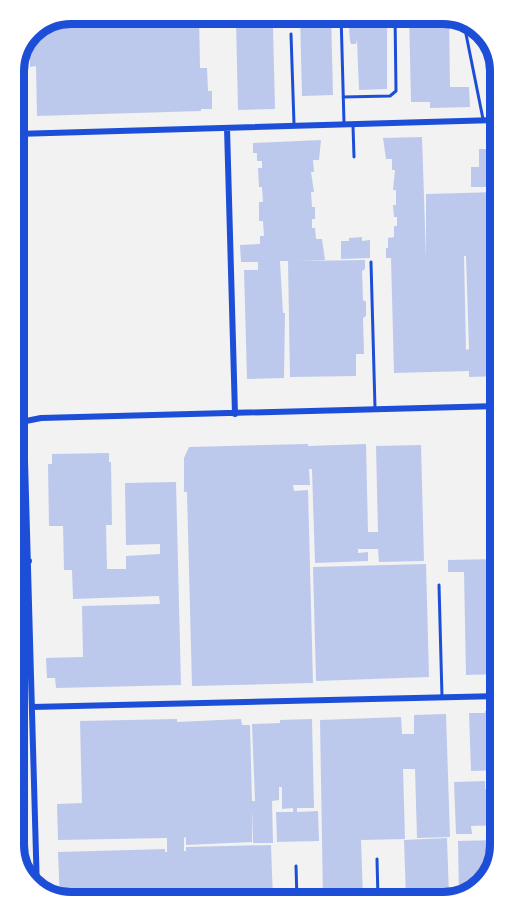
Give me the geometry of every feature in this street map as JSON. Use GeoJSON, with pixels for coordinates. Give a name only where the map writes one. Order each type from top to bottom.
{"type":"FeatureCollection","features":[{"type":"Feature","properties":{"kind":"street"},"geometry":{"type":"LineString","coordinates":[[24,134],[490,120]]}},
{"type":"Feature","properties":{"kind":"street"},"geometry":{"type":"LineString","coordinates":[[227,128],[235,414]]}},
{"type":"Feature","properties":{"kind":"street"},"geometry":{"type":"LineString","coordinates":[[36,876],[24,422],[41,418],[490,406]]}},
{"type":"Feature","properties":{"kind":"street"},"geometry":{"type":"LineString","coordinates":[[32,707],[490,696]]}},
{"type":"Feature","properties":{"kind":"street"},"geometry":{"type":"LineString","coordinates":[[32,870],[36,870]]}},
{"type":"Feature","properties":{"kind":"lane"},"geometry":{"type":"LineString","coordinates":[[341,24],[344,125]]}},
{"type":"Feature","properties":{"kind":"lane"},"geometry":{"type":"LineString","coordinates":[[343,97],[390,96],[396,91],[395,24]]}},
{"type":"Feature","properties":{"kind":"lane"},"geometry":{"type":"LineString","coordinates":[[465,30],[483,121]]}},
{"type":"Feature","properties":{"kind":"lane"},"geometry":{"type":"LineString","coordinates":[[291,34],[294,126]]}},
{"type":"Feature","properties":{"kind":"lane"},"geometry":{"type":"LineString","coordinates":[[353,124],[354,157]]}},
{"type":"Feature","properties":{"kind":"lane"},"geometry":{"type":"LineString","coordinates":[[371,262],[375,410]]}},
{"type":"Feature","properties":{"kind":"lane"},"geometry":{"type":"LineString","coordinates":[[439,585],[442,697]]}},
{"type":"Feature","properties":{"kind":"lane"},"geometry":{"type":"LineString","coordinates":[[377,859],[378,892]]}},
{"type":"Feature","properties":{"kind":"lane"},"geometry":{"type":"LineString","coordinates":[[296,866],[297,892]]}},
{"type":"Feature","properties":{"kind":"building"},"geometry":{"type":"Polygon","coordinates":[[[199,24],[200,68],[207,68],[208,91],[212,91],[212,109],[37,116],[36,66],[30,67],[32,45],[45,32],[62,25],[199,24]]]}},
{"type":"Feature","properties":{"kind":"building"},"geometry":{"type":"Polygon","coordinates":[[[236,24],[297,24],[297,27],[273,28],[275,109],[238,110],[236,24]]]}},
{"type":"Feature","properties":{"kind":"building"},"geometry":{"type":"Polygon","coordinates":[[[300,24],[331,24],[333,95],[302,96],[300,24]]]}},
{"type":"Feature","properties":{"kind":"building"},"geometry":{"type":"Polygon","coordinates":[[[353,24],[387,24],[387,89],[359,90],[357,40],[356,44],[351,44],[350,41],[349,28],[353,28],[353,24]]]}},
{"type":"Feature","properties":{"kind":"building"},"geometry":{"type":"Polygon","coordinates":[[[409,24],[449,25],[450,87],[469,87],[470,107],[430,108],[430,102],[411,102],[409,24]]]}},
{"type":"Feature","properties":{"kind":"building"},"geometry":{"type":"Polygon","coordinates":[[[422,137],[426,257],[426,194],[490,192],[490,376],[469,377],[469,371],[394,373],[391,258],[386,258],[386,248],[388,248],[388,238],[394,237],[394,226],[397,226],[393,205],[396,205],[396,190],[393,190],[395,170],[392,170],[392,159],[386,159],[383,138],[422,137]],[[464,256],[466,350],[469,349],[466,256],[464,256]]]}},
{"type":"Feature","properties":{"kind":"building"},"geometry":{"type":"Polygon","coordinates":[[[321,140],[319,160],[313,160],[314,172],[311,172],[314,192],[311,192],[312,207],[315,207],[312,228],[315,228],[316,239],[322,239],[325,260],[297,261],[365,260],[365,269],[362,271],[363,300],[366,302],[366,316],[363,318],[364,354],[356,354],[356,376],[290,377],[288,261],[280,261],[283,313],[285,313],[284,378],[247,379],[244,270],[258,270],[258,262],[241,262],[240,245],[260,244],[260,236],[264,236],[263,221],[259,221],[259,202],[263,202],[258,168],[262,168],[262,161],[257,161],[257,153],[253,153],[253,143],[321,140]]]}},
{"type":"Feature","properties":{"kind":"building"},"geometry":{"type":"Polygon","coordinates":[[[479,149],[490,149],[490,187],[471,187],[471,167],[479,167],[479,149]]]}},
{"type":"Feature","properties":{"kind":"building"},"geometry":{"type":"Polygon","coordinates":[[[362,237],[362,241],[370,240],[370,258],[341,259],[341,241],[362,237]]]}},
{"type":"Feature","properties":{"kind":"building"},"geometry":{"type":"Polygon","coordinates":[[[308,444],[308,446],[366,444],[368,532],[378,532],[376,446],[421,445],[424,561],[379,562],[378,549],[358,549],[358,553],[368,552],[368,561],[315,563],[312,469],[309,469],[310,485],[293,485],[294,491],[308,490],[313,683],[192,686],[187,492],[184,492],[184,458],[189,447],[308,444]]]}},
{"type":"Feature","properties":{"kind":"building"},"geometry":{"type":"Polygon","coordinates":[[[109,453],[112,525],[106,525],[107,569],[126,569],[126,556],[160,554],[160,544],[126,545],[125,483],[176,482],[181,685],[56,688],[55,678],[47,678],[46,658],[83,657],[82,606],[160,604],[159,596],[73,599],[72,570],[64,570],[63,526],[49,526],[48,464],[52,464],[52,454],[109,453]]]}},
{"type":"Feature","properties":{"kind":"building"},"geometry":{"type":"Polygon","coordinates":[[[490,559],[490,674],[466,675],[464,572],[448,572],[448,560],[490,559]]]}},
{"type":"Feature","properties":{"kind":"building"},"geometry":{"type":"Polygon","coordinates":[[[426,564],[429,677],[316,681],[313,567],[426,564]]]}},
{"type":"Feature","properties":{"kind":"building"},"geometry":{"type":"Polygon","coordinates":[[[485,711],[490,711],[490,770],[471,771],[469,713],[485,713],[485,711]]]}},
{"type":"Feature","properties":{"kind":"building"},"geometry":{"type":"Polygon","coordinates":[[[446,714],[450,837],[417,838],[415,769],[403,769],[405,839],[361,840],[363,892],[323,892],[320,720],[401,717],[402,734],[414,734],[414,715],[446,714]]]}},
{"type":"Feature","properties":{"kind":"building"},"geometry":{"type":"Polygon","coordinates":[[[177,719],[177,722],[241,719],[242,725],[250,725],[252,801],[255,801],[252,724],[312,719],[314,808],[297,808],[297,812],[318,811],[319,841],[277,842],[276,812],[293,812],[293,808],[282,809],[282,787],[279,787],[279,800],[272,801],[273,843],[253,843],[253,808],[252,842],[186,845],[186,837],[184,838],[184,851],[186,847],[271,845],[273,892],[60,891],[58,852],[165,849],[167,852],[167,838],[58,840],[57,804],[82,803],[80,721],[177,719]]]}},
{"type":"Feature","properties":{"kind":"building"},"geometry":{"type":"Polygon","coordinates":[[[485,781],[485,789],[490,789],[490,825],[471,826],[472,834],[456,834],[454,782],[485,781]]]}},
{"type":"Feature","properties":{"kind":"building"},"geometry":{"type":"Polygon","coordinates":[[[447,838],[449,891],[406,892],[404,840],[447,838]]]}},
{"type":"Feature","properties":{"kind":"building"},"geometry":{"type":"Polygon","coordinates":[[[490,840],[488,857],[482,871],[474,880],[459,889],[458,841],[490,840]]]}}]}
